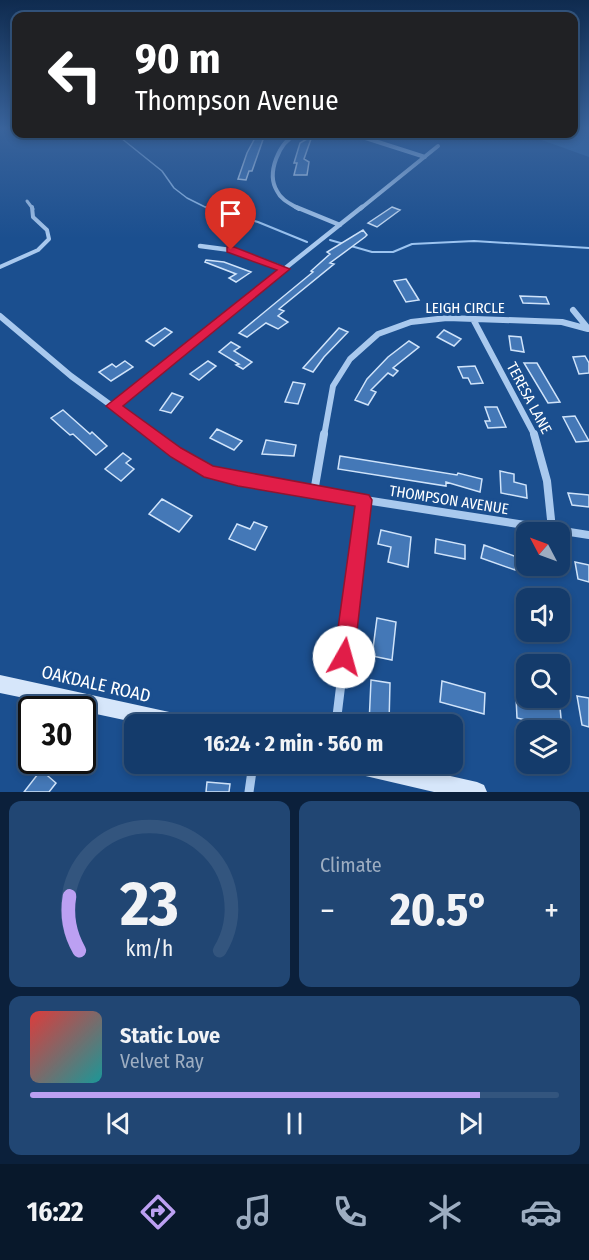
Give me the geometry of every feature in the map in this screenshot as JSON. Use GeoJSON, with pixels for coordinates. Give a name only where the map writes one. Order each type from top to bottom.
{"type":"FeatureCollection","features":[{"type":"Feature","properties":{"kind":"main road","name":"OAKDALE ROAD"},"geometry":{"type":"LineString","coordinates":[[0,684],[137,714]]}},
{"type":"Feature","properties":{"kind":"main road"},"geometry":{"type":"LineString","coordinates":[[398,774],[467,791]]}},
{"type":"Feature","properties":{"kind":"street"},"geometry":{"type":"LineString","coordinates":[[276,165],[275,190],[288,203],[340,225]]}},
{"type":"Feature","properties":{"kind":"street"},"geometry":{"type":"LineString","coordinates":[[113,406],[415,165]]}},
{"type":"Feature","properties":{"kind":"street"},"geometry":{"type":"LineString","coordinates":[[200,246],[238,251],[285,269]]}},
{"type":"Feature","properties":{"kind":"street"},"geometry":{"type":"LineString","coordinates":[[573,310],[588,329]]}},
{"type":"Feature","properties":{"kind":"street","name":"THOMPSON AVENUE"},"geometry":{"type":"LineString","coordinates":[[0,316],[52,362],[176,452],[210,472],[314,492],[516,523]]}},
{"type":"Feature","properties":{"kind":"street","name":"LEIGH CIRCLE"},"geometry":{"type":"LineString","coordinates":[[314,492],[333,386],[350,359],[378,334],[399,325],[435,319],[562,322],[588,329]]}},
{"type":"Feature","properties":{"kind":"street","name":"TERESA LANE"},"geometry":{"type":"LineString","coordinates":[[473,319],[537,439],[547,481],[551,522]]}},
{"type":"Feature","properties":{"kind":"street"},"geometry":{"type":"LineString","coordinates":[[337,714],[364,500]]}},
{"type":"Feature","properties":{"kind":"street","name":"THOMPSON AVENUE"},"geometry":{"type":"LineString","coordinates":[[570,532],[589,535]]}},
{"type":"Feature","properties":{"kind":"street"},"geometry":{"type":"LineString","coordinates":[[249,792],[252,774]]}},
{"type":"Feature","properties":{"kind":"lane"},"geometry":{"type":"LineString","coordinates":[[0,267],[38,250],[49,239],[47,230],[33,218],[33,208],[27,201]]}},
{"type":"Feature","properties":{"kind":"building"},"geometry":{"type":"Polygon","coordinates":[[[243,165],[254,165],[246,180],[238,179],[243,165]]]}},
{"type":"Feature","properties":{"kind":"building"},"geometry":{"type":"Polygon","coordinates":[[[297,165],[309,165],[307,175],[294,175],[297,165]]]}},
{"type":"Feature","properties":{"kind":"building"},"geometry":{"type":"Polygon","coordinates":[[[392,207],[400,210],[377,227],[368,223],[392,207]]]}},
{"type":"Feature","properties":{"kind":"building"},"geometry":{"type":"Polygon","coordinates":[[[363,230],[367,235],[365,237],[330,263],[334,264],[279,309],[284,311],[278,316],[288,322],[278,329],[266,323],[247,337],[239,333],[313,272],[311,271],[330,254],[327,252],[363,230]]]}},
{"type":"Feature","properties":{"kind":"building"},"geometry":{"type":"Polygon","coordinates":[[[206,260],[224,262],[251,272],[236,282],[229,278],[236,274],[205,262],[206,260]]]}},
{"type":"Feature","properties":{"kind":"building"},"geometry":{"type":"Polygon","coordinates":[[[406,279],[419,300],[406,302],[394,281],[406,279]]]}},
{"type":"Feature","properties":{"kind":"building"},"geometry":{"type":"Polygon","coordinates":[[[520,296],[546,297],[549,304],[523,303],[520,296]]]}},
{"type":"Feature","properties":{"kind":"building"},"geometry":{"type":"Polygon","coordinates":[[[165,328],[172,332],[154,346],[146,341],[165,328]]]}},
{"type":"Feature","properties":{"kind":"building"},"geometry":{"type":"Polygon","coordinates":[[[339,328],[348,332],[313,372],[303,368],[339,328]]]}},
{"type":"Feature","properties":{"kind":"building"},"geometry":{"type":"Polygon","coordinates":[[[444,330],[461,339],[454,346],[437,337],[444,330]]]}},
{"type":"Feature","properties":{"kind":"building"},"geometry":{"type":"Polygon","coordinates":[[[509,336],[521,337],[524,352],[511,350],[509,336]]]}},
{"type":"Feature","properties":{"kind":"building"},"geometry":{"type":"Polygon","coordinates":[[[409,341],[419,347],[393,368],[398,371],[393,376],[388,373],[371,390],[376,392],[368,405],[355,400],[367,379],[388,357],[409,341]]]}},
{"type":"Feature","properties":{"kind":"building"},"geometry":{"type":"Polygon","coordinates":[[[231,342],[240,347],[234,351],[252,362],[243,369],[219,352],[231,342]]]}},
{"type":"Feature","properties":{"kind":"building"},"geometry":{"type":"Polygon","coordinates":[[[585,356],[589,363],[589,373],[579,374],[573,357],[585,356]]]}},
{"type":"Feature","properties":{"kind":"building"},"geometry":{"type":"Polygon","coordinates":[[[125,361],[133,367],[111,381],[99,372],[112,364],[116,367],[125,361]]]}},
{"type":"Feature","properties":{"kind":"building"},"geometry":{"type":"Polygon","coordinates":[[[208,361],[216,366],[199,380],[190,374],[208,361]]]}},
{"type":"Feature","properties":{"kind":"building"},"geometry":{"type":"Polygon","coordinates":[[[524,363],[537,363],[560,402],[548,403],[524,363]]]}},
{"type":"Feature","properties":{"kind":"building"},"geometry":{"type":"Polygon","coordinates":[[[475,366],[483,383],[471,384],[468,378],[463,378],[458,367],[475,366]]]}},
{"type":"Feature","properties":{"kind":"building"},"geometry":{"type":"Polygon","coordinates":[[[293,382],[305,384],[298,404],[285,402],[293,382]]]}},
{"type":"Feature","properties":{"kind":"building"},"geometry":{"type":"Polygon","coordinates":[[[172,393],[183,397],[171,413],[160,410],[172,393]]]}},
{"type":"Feature","properties":{"kind":"building"},"geometry":{"type":"Polygon","coordinates":[[[485,407],[497,407],[506,427],[488,428],[485,421],[490,421],[485,407]]]}},
{"type":"Feature","properties":{"kind":"building"},"geometry":{"type":"Polygon","coordinates":[[[63,410],[107,446],[96,455],[73,434],[70,435],[51,418],[63,410]]]}},
{"type":"Feature","properties":{"kind":"building"},"geometry":{"type":"Polygon","coordinates":[[[575,416],[589,441],[576,442],[563,417],[575,416]]]}},
{"type":"Feature","properties":{"kind":"building"},"geometry":{"type":"Polygon","coordinates":[[[217,429],[242,441],[234,450],[210,438],[217,429]]]}},
{"type":"Feature","properties":{"kind":"building"},"geometry":{"type":"Polygon","coordinates":[[[266,440],[296,445],[294,456],[262,454],[266,440]]]}},
{"type":"Feature","properties":{"kind":"building"},"geometry":{"type":"Polygon","coordinates":[[[123,453],[131,459],[126,463],[134,469],[121,481],[105,469],[123,453]]]}},
{"type":"Feature","properties":{"kind":"building"},"geometry":{"type":"Polygon","coordinates":[[[340,456],[457,475],[458,473],[482,479],[480,492],[446,482],[446,486],[338,469],[340,456]]]}},
{"type":"Feature","properties":{"kind":"building"},"geometry":{"type":"Polygon","coordinates":[[[500,471],[514,474],[514,482],[526,485],[527,498],[501,493],[500,471]]]}},
{"type":"Feature","properties":{"kind":"building"},"geometry":{"type":"Polygon","coordinates":[[[568,493],[589,495],[589,507],[572,505],[568,493]]]}},
{"type":"Feature","properties":{"kind":"building"},"geometry":{"type":"Polygon","coordinates":[[[162,499],[192,516],[179,532],[149,514],[162,499]]]}},
{"type":"Feature","properties":{"kind":"building"},"geometry":{"type":"Polygon","coordinates":[[[254,522],[267,527],[255,550],[229,539],[237,524],[250,529],[254,522]]]}},
{"type":"Feature","properties":{"kind":"building"},"geometry":{"type":"Polygon","coordinates":[[[381,530],[411,537],[408,567],[388,562],[391,547],[378,544],[381,530]]]}},
{"type":"Feature","properties":{"kind":"building"},"geometry":{"type":"Polygon","coordinates":[[[436,539],[465,545],[465,559],[435,553],[436,539]]]}},
{"type":"Feature","properties":{"kind":"building"},"geometry":{"type":"Polygon","coordinates":[[[484,545],[516,557],[515,570],[481,558],[484,545]]]}},
{"type":"Feature","properties":{"kind":"building"},"geometry":{"type":"Polygon","coordinates":[[[575,562],[589,565],[589,582],[578,579],[575,562]]]}},
{"type":"Feature","properties":{"kind":"building"},"geometry":{"type":"Polygon","coordinates":[[[377,618],[396,622],[392,660],[372,656],[377,618]]]}},
{"type":"Feature","properties":{"kind":"building"},"geometry":{"type":"Polygon","coordinates":[[[371,680],[390,683],[389,714],[369,714],[371,680]]]}},
{"type":"Feature","properties":{"kind":"building"},"geometry":{"type":"Polygon","coordinates":[[[442,681],[485,693],[484,714],[440,702],[442,681]]]}},
{"type":"Feature","properties":{"kind":"building"},"geometry":{"type":"Polygon","coordinates":[[[577,696],[589,698],[589,727],[582,725],[577,696]]]}},
{"type":"Feature","properties":{"kind":"building"},"geometry":{"type":"Polygon","coordinates":[[[517,708],[560,708],[561,720],[517,718],[517,708]]]}},
{"type":"Feature","properties":{"kind":"building"},"geometry":{"type":"Polygon","coordinates":[[[38,774],[46,774],[56,783],[49,792],[24,792],[38,774]]]}},
{"type":"Feature","properties":{"kind":"building"},"geometry":{"type":"Polygon","coordinates":[[[207,782],[230,784],[229,792],[206,792],[207,782]]]}},
{"type":"Feature","properties":{"kind":"waterway"},"geometry":{"type":"LineString","coordinates":[[154,165],[162,171],[174,188],[187,198],[209,209]]}},
{"type":"Feature","properties":{"kind":"waterway"},"geometry":{"type":"LineString","coordinates":[[206,207],[258,222],[307,242]]}},
{"type":"Feature","properties":{"kind":"waterway"},"geometry":{"type":"LineString","coordinates":[[330,240],[372,252],[393,252],[412,244],[474,241],[589,248]]}},
{"type":"Feature","properties":{"kind":"route"},"geometry":{"type":"LineString","coordinates":[[231,250],[251,255],[285,269],[113,406],[198,467],[210,472],[238,479],[364,500],[344,657]]}}]}
